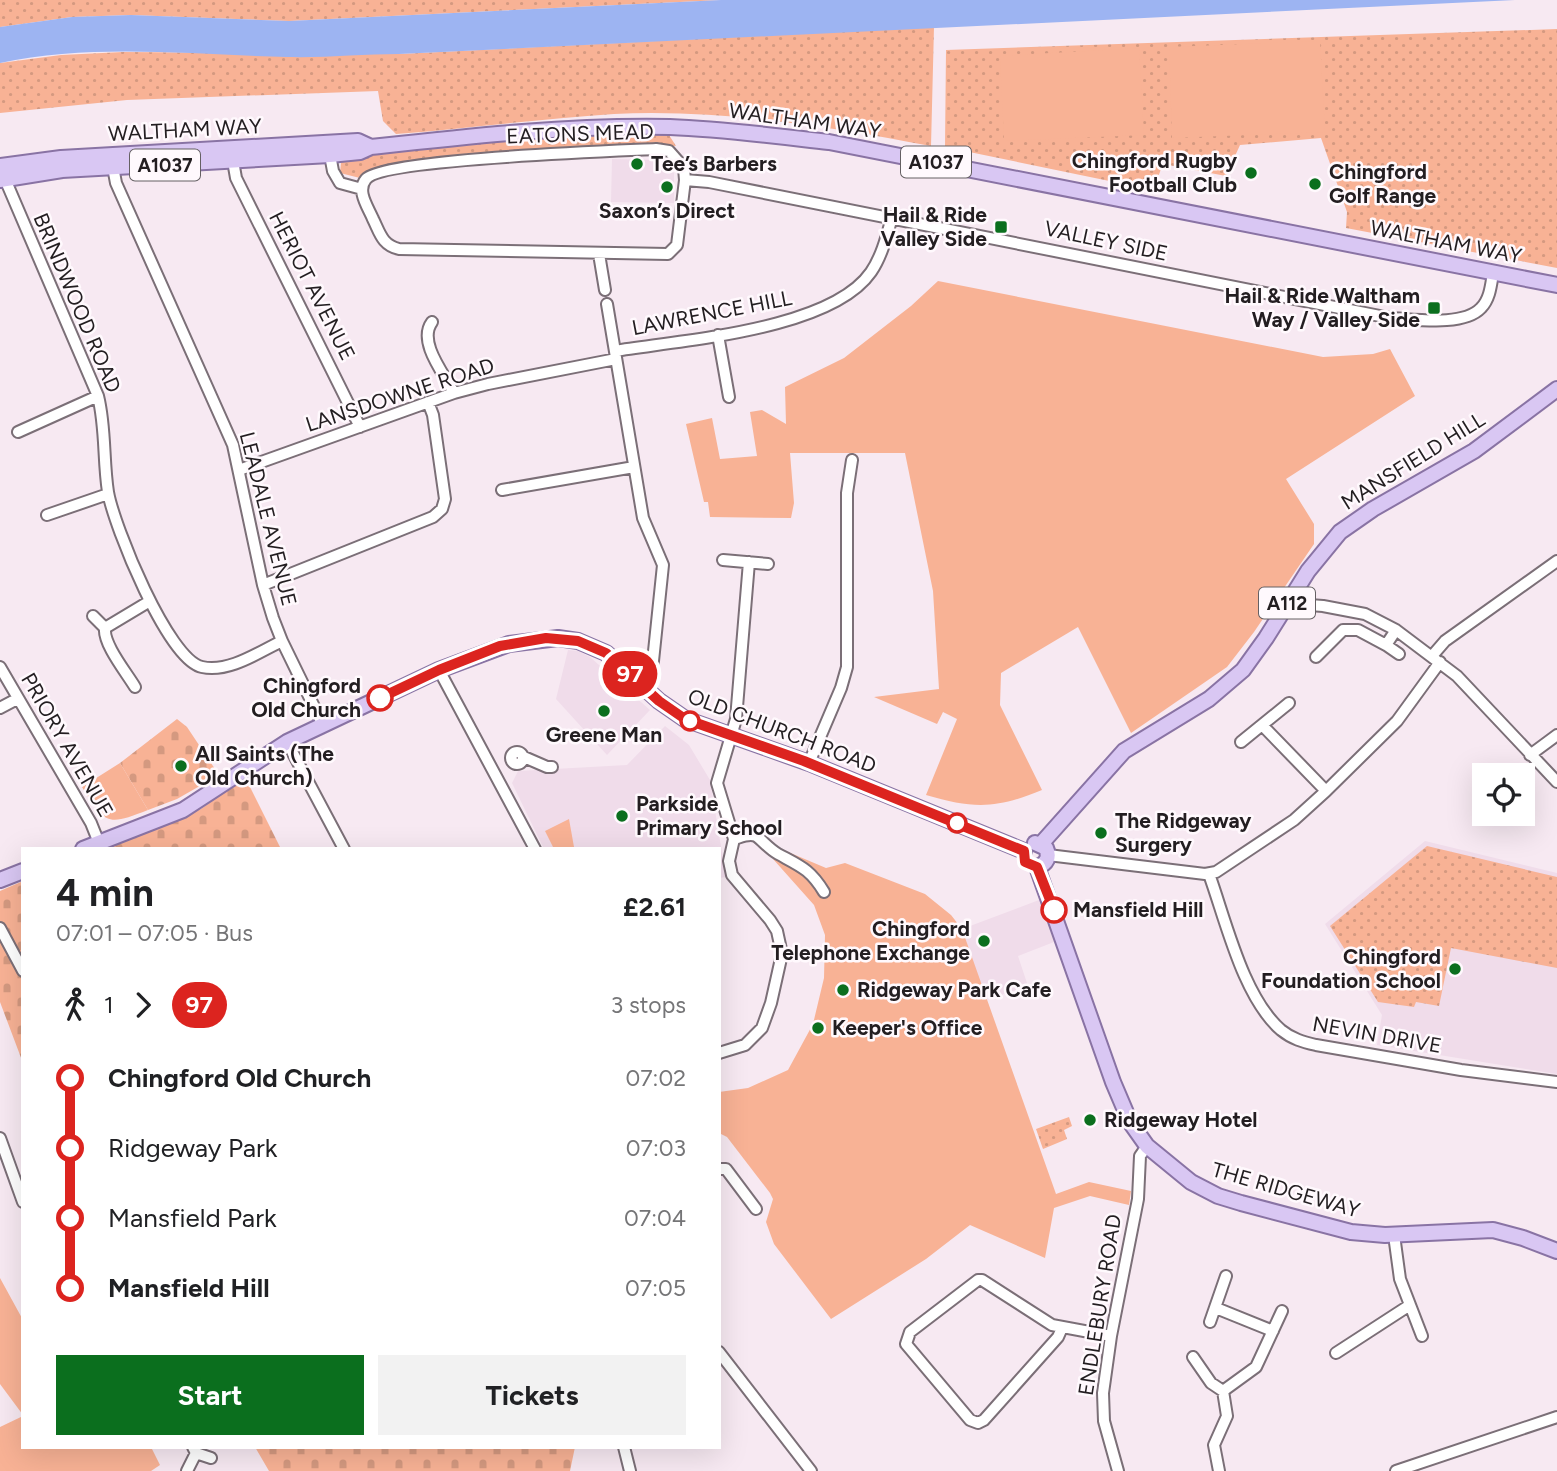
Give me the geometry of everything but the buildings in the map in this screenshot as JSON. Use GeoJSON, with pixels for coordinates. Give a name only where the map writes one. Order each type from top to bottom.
{"type":"FeatureCollection","features":[{"type":"Feature","properties":{"kind":"main road","name":"WALTHAM WAY"},"geometry":{"type":"LineString","coordinates":[[61,164],[113,167],[174,158],[233,161],[330,149],[358,141],[371,147],[515,131],[671,127],[750,132],[829,142],[1557,285]]}},
{"type":"Feature","properties":{"kind":"main road","name":"WALTHAM WAY"},"geometry":{"type":"LineString","coordinates":[[2,175],[61,164],[330,149]]}},
{"type":"Feature","properties":{"kind":"main road","name":"MANSFIELD HILL"},"geometry":{"type":"LineString","coordinates":[[1044,850],[1124,751],[1209,699],[1233,680],[1253,657],[1288,600],[1323,550],[1340,531],[1474,451],[1557,389]]}},
{"type":"Feature","properties":{"kind":"main road","name":"OLD CHURCH ROAD"},"geometry":{"type":"LineString","coordinates":[[88,847],[183,810],[287,742],[439,670],[500,646],[526,640],[558,638],[578,641],[606,653],[659,701],[685,719],[809,763],[1024,851],[1025,862],[1037,867]]}},
{"type":"Feature","properties":{"kind":"main road","name":"A112"},"geometry":{"type":"LineString","coordinates":[[1024,851],[1030,844],[1044,850],[1044,864],[1037,867]]}},
{"type":"Feature","properties":{"kind":"main road","name":"THE RIDGEWAY"},"geometry":{"type":"LineString","coordinates":[[1037,867],[1123,1107],[1138,1136],[1147,1146],[1191,1182],[1218,1196],[1340,1230],[1394,1235],[1493,1230],[1524,1237],[1557,1251]]}},
{"type":"Feature","properties":{"kind":"main road"},"geometry":{"type":"LineString","coordinates":[[0,880],[21,872]]}},
{"type":"Feature","properties":{"kind":"street"},"geometry":{"type":"LineString","coordinates":[[330,149],[334,172],[340,183],[362,189],[382,239],[393,248],[661,255],[673,251],[677,245],[685,180]]}},
{"type":"Feature","properties":{"kind":"street","name":"EATONS MEAD"},"geometry":{"type":"LineString","coordinates":[[362,189],[366,179],[374,174],[404,168],[483,158],[656,149],[669,151],[680,161],[685,180]]}},
{"type":"Feature","properties":{"kind":"street","name":"HERIOT AVENUE"},"geometry":{"type":"LineString","coordinates":[[233,161],[236,178],[360,427]]}},
{"type":"Feature","properties":{"kind":"street","name":"LEADALE AVENUE"},"geometry":{"type":"LineString","coordinates":[[113,167],[116,183],[224,422],[239,470],[263,585],[282,641],[323,725]]}},
{"type":"Feature","properties":{"kind":"street","name":"BRINDWOOD ROAD"},"geometry":{"type":"LineString","coordinates":[[2,175],[98,396],[103,415],[108,494],[150,601],[182,654],[202,667],[225,667],[282,641]]}},
{"type":"Feature","properties":{"kind":"street","name":"VALLEY SIDE"},"geometry":{"type":"LineString","coordinates":[[685,180],[709,182],[892,217],[1390,318],[1457,319],[1474,314],[1485,302],[1493,273]]}},
{"type":"Feature","properties":{"kind":"street","name":"LAWRENCE HILL"},"geometry":{"type":"LineString","coordinates":[[616,355],[788,320],[812,312],[844,296],[870,273],[878,260],[892,217]]}},
{"type":"Feature","properties":{"kind":"street"},"geometry":{"type":"LineString","coordinates":[[599,254],[605,290]]}},
{"type":"Feature","properties":{"kind":"street"},"geometry":{"type":"LineString","coordinates":[[607,304],[643,521],[663,565],[652,668],[641,685]]}},
{"type":"Feature","properties":{"kind":"street"},"geometry":{"type":"LineString","coordinates":[[432,322],[428,331],[430,346],[454,393]]}},
{"type":"Feature","properties":{"kind":"street"},"geometry":{"type":"LineString","coordinates":[[718,335],[729,397]]}},
{"type":"Feature","properties":{"kind":"street","name":"LANSDOWNE ROAD"},"geometry":{"type":"LineString","coordinates":[[239,470],[454,393],[616,355]]}},
{"type":"Feature","properties":{"kind":"street"},"geometry":{"type":"LineString","coordinates":[[18,432],[98,396]]}},
{"type":"Feature","properties":{"kind":"street"},"geometry":{"type":"LineString","coordinates":[[263,585],[433,517],[442,509],[445,499],[433,415],[428,402]]}},
{"type":"Feature","properties":{"kind":"street"},"geometry":{"type":"LineString","coordinates":[[809,763],[841,688],[847,667],[847,493],[852,460]]}},
{"type":"Feature","properties":{"kind":"street"},"geometry":{"type":"LineString","coordinates":[[502,490],[634,467]]}},
{"type":"Feature","properties":{"kind":"street"},"geometry":{"type":"LineString","coordinates":[[47,515],[108,494]]}},
{"type":"Feature","properties":{"kind":"street"},"geometry":{"type":"LineString","coordinates":[[723,560],[768,564]]}},
{"type":"Feature","properties":{"kind":"street"},"geometry":{"type":"LineString","coordinates":[[1044,850],[1209,874],[1216,872],[1294,820],[1397,721],[1436,659],[1444,641],[1557,561]]}},
{"type":"Feature","properties":{"kind":"street"},"geometry":{"type":"LineString","coordinates":[[721,1052],[745,1045],[762,1028],[771,1003],[782,954],[777,931],[732,875],[729,861],[734,839],[717,783],[736,719],[749,562]]}},
{"type":"Feature","properties":{"kind":"street"},"geometry":{"type":"LineString","coordinates":[[1288,600],[1296,604],[1365,614],[1396,630],[1457,676],[1557,782]]}},
{"type":"Feature","properties":{"kind":"street"},"geometry":{"type":"LineString","coordinates":[[135,687],[108,644],[105,628],[150,601]]}},
{"type":"Feature","properties":{"kind":"street"},"geometry":{"type":"LineString","coordinates":[[93,617],[105,628]]}},
{"type":"Feature","properties":{"kind":"street"},"geometry":{"type":"LineString","coordinates":[[1316,657],[1337,633],[1349,629],[1358,630],[1399,654]]}},
{"type":"Feature","properties":{"kind":"street"},"geometry":{"type":"LineString","coordinates":[[1387,645],[1396,630]]}},
{"type":"Feature","properties":{"kind":"street","name":"PRIORY AVENUE"},"geometry":{"type":"LineString","coordinates":[[0,667],[91,823],[99,843]]}},
{"type":"Feature","properties":{"kind":"street"},"geometry":{"type":"LineString","coordinates":[[439,670],[534,847]]}},
{"type":"Feature","properties":{"kind":"street"},"geometry":{"type":"LineString","coordinates":[[0,708],[17,699]]}},
{"type":"Feature","properties":{"kind":"street"},"geometry":{"type":"LineString","coordinates":[[1241,741],[1289,702]]}},
{"type":"Feature","properties":{"kind":"street"},"geometry":{"type":"LineString","coordinates":[[1262,725],[1326,791]]}},
{"type":"Feature","properties":{"kind":"street"},"geometry":{"type":"LineString","coordinates":[[1530,755],[1557,735]]}},
{"type":"Feature","properties":{"kind":"street"},"geometry":{"type":"LineString","coordinates":[[287,742],[343,847]]}},
{"type":"Feature","properties":{"kind":"street"},"geometry":{"type":"LineString","coordinates":[[491,766],[511,760],[518,764],[524,757],[552,767]]}},
{"type":"Feature","properties":{"kind":"street"},"geometry":{"type":"LineString","coordinates":[[734,839],[747,835],[755,836],[777,853],[799,864],[815,877],[824,892]]}},
{"type":"Feature","properties":{"kind":"street","name":"NEVIN DRIVE"},"geometry":{"type":"LineString","coordinates":[[1209,874],[1244,974],[1255,997],[1273,1021],[1293,1038],[1316,1045],[1461,1070],[1557,1082]]}},
{"type":"Feature","properties":{"kind":"street"},"geometry":{"type":"LineString","coordinates":[[0,928],[21,967]]}},
{"type":"Feature","properties":{"kind":"street"},"geometry":{"type":"LineString","coordinates":[[0,1138],[21,1196]]}},
{"type":"Feature","properties":{"kind":"street","name":"ENDLEBURY ROAD"},"geometry":{"type":"LineString","coordinates":[[1118,1471],[1104,1421],[1103,1406],[1111,1336],[1138,1199],[1140,1156],[1147,1146]]}},
{"type":"Feature","properties":{"kind":"street"},"geometry":{"type":"LineString","coordinates":[[721,1169],[726,1169],[756,1209]]}},
{"type":"Feature","properties":{"kind":"street"},"geometry":{"type":"LineString","coordinates":[[1394,1235],[1400,1279],[1422,1336]]}},
{"type":"Feature","properties":{"kind":"street"},"geometry":{"type":"LineString","coordinates":[[1210,1322],[1226,1276]]}},
{"type":"Feature","properties":{"kind":"street"},"geometry":{"type":"LineString","coordinates":[[1062,1328],[1058,1337],[984,1420],[978,1423],[970,1420],[906,1344],[910,1332],[978,1280],[1052,1325],[1111,1336]]}},
{"type":"Feature","properties":{"kind":"street"},"geometry":{"type":"LineString","coordinates":[[1336,1353],[1410,1304]]}},
{"type":"Feature","properties":{"kind":"street"},"geometry":{"type":"LineString","coordinates":[[1216,1308],[1273,1331]]}},
{"type":"Feature","properties":{"kind":"street"},"geometry":{"type":"LineString","coordinates":[[1223,1391],[1256,1367],[1282,1311]]}},
{"type":"Feature","properties":{"kind":"street"},"geometry":{"type":"LineString","coordinates":[[721,1355],[811,1471]]}},
{"type":"Feature","properties":{"kind":"street"},"geometry":{"type":"LineString","coordinates":[[1194,1357],[1211,1383],[1223,1391],[1227,1416],[1214,1445],[1219,1471]]}},
{"type":"Feature","properties":{"kind":"street"},"geometry":{"type":"LineString","coordinates":[[1396,1471],[1557,1417]]}},
{"type":"Feature","properties":{"kind":"street"},"geometry":{"type":"LineString","coordinates":[[624,1449],[630,1471]]}},
{"type":"Feature","properties":{"kind":"street"},"geometry":{"type":"LineString","coordinates":[[187,1471],[195,1450],[211,1458]]}},
{"type":"Feature","properties":{"kind":"shaded area"},"geometry":{"type":"Polygon","coordinates":[[[612,159],[660,160],[674,173],[674,203],[611,202],[612,159]]]}},
{"type":"Feature","properties":{"kind":"shaded area"},"geometry":{"type":"Polygon","coordinates":[[[568,650],[590,657],[650,710],[607,755],[556,699],[568,650]]]}},
{"type":"Feature","properties":{"kind":"shaded area","name":"Parkside Primary School"},"geometry":{"type":"Polygon","coordinates":[[[665,726],[689,745],[710,780],[726,877],[721,878],[721,847],[543,847],[512,783],[518,771],[627,765],[665,726]]]}},
{"type":"Feature","properties":{"kind":"shaded area","name":"Chingford Foundation School"},"geometry":{"type":"Polygon","coordinates":[[[1425,841],[1557,873],[1557,1074],[1377,1045],[1382,1015],[1325,924],[1425,841]]]}},
{"type":"Feature","properties":{"kind":"shaded area"},"geometry":{"type":"Polygon","coordinates":[[[1039,900],[1054,942],[1018,956],[1028,986],[986,1000],[962,929],[1039,900]]]}},
{"type":"Feature","properties":{"kind":"green space"},"geometry":{"type":"Polygon","coordinates":[[[0,0],[721,0],[289,21],[131,15],[72,17],[0,27],[0,0]]]}},
{"type":"Feature","properties":{"kind":"green space"},"geometry":{"type":"Polygon","coordinates":[[[934,27],[931,146],[773,121],[654,113],[587,116],[396,134],[383,121],[378,91],[127,100],[0,113],[0,63],[61,55],[123,52],[399,54],[934,27]]]}},
{"type":"Feature","properties":{"kind":"green space"},"geometry":{"type":"Polygon","coordinates":[[[1557,29],[1557,268],[1346,228],[1347,212],[1321,138],[1240,145],[1226,176],[1163,164],[1153,190],[945,147],[946,50],[1557,29]]]}},
{"type":"Feature","properties":{"kind":"green space"},"geometry":{"type":"Polygon","coordinates":[[[1320,41],[1325,132],[1172,138],[1169,47],[1320,41]]]}},
{"type":"Feature","properties":{"kind":"green space"},"geometry":{"type":"Polygon","coordinates":[[[1139,48],[1144,135],[1004,141],[1000,56],[1139,48]]]}},
{"type":"Feature","properties":{"kind":"green space"},"geometry":{"type":"Polygon","coordinates":[[[644,132],[669,135],[676,146],[517,151],[389,166],[373,170],[360,178],[340,173],[341,163],[347,158],[519,136],[644,132]]]}},
{"type":"Feature","properties":{"kind":"green space"},"geometry":{"type":"Polygon","coordinates":[[[938,281],[1323,357],[1373,354],[1390,349],[1415,396],[1286,479],[1314,524],[1314,544],[1227,667],[1131,733],[1078,627],[1001,673],[1000,705],[1042,790],[998,804],[972,805],[926,795],[957,719],[943,712],[937,724],[874,697],[939,689],[933,591],[905,453],[790,453],[794,503],[791,518],[710,517],[686,424],[712,418],[720,459],[757,456],[750,412],[762,410],[786,424],[785,387],[844,358],[911,306],[938,281]]]}},
{"type":"Feature","properties":{"kind":"green space"},"geometry":{"type":"Polygon","coordinates":[[[177,719],[187,727],[219,775],[177,799],[148,810],[120,763],[177,719]]]}},
{"type":"Feature","properties":{"kind":"green space"},"geometry":{"type":"Polygon","coordinates":[[[120,763],[148,810],[115,820],[109,819],[97,809],[82,787],[120,763]]]}},
{"type":"Feature","properties":{"kind":"green space"},"geometry":{"type":"Polygon","coordinates":[[[245,777],[280,847],[109,847],[201,809],[245,777]]]}},
{"type":"Feature","properties":{"kind":"green space"},"geometry":{"type":"Polygon","coordinates":[[[569,819],[574,847],[553,847],[545,831],[569,819]]]}},
{"type":"Feature","properties":{"kind":"green space"},"geometry":{"type":"Polygon","coordinates":[[[1427,846],[1557,877],[1557,968],[1451,948],[1439,1006],[1416,1002],[1414,1007],[1378,1002],[1330,926],[1427,846]]]}},
{"type":"Feature","properties":{"kind":"green space"},"geometry":{"type":"Polygon","coordinates":[[[781,849],[826,868],[845,863],[925,894],[951,915],[962,929],[1056,1194],[1089,1182],[1131,1191],[1129,1205],[1090,1196],[1054,1208],[1045,1258],[970,1225],[926,1259],[831,1319],[774,1244],[766,1222],[773,1199],[770,1193],[727,1137],[721,1134],[721,1092],[748,1088],[788,1070],[813,1024],[824,978],[825,935],[814,905],[773,859],[781,849]]]}},
{"type":"Feature","properties":{"kind":"green space"},"geometry":{"type":"Polygon","coordinates":[[[21,882],[21,1058],[0,1002],[0,891],[21,882]]]}},
{"type":"Feature","properties":{"kind":"green space"},"geometry":{"type":"Polygon","coordinates":[[[1069,1117],[1072,1126],[1064,1130],[1067,1139],[1043,1149],[1036,1129],[1069,1117]]]}},
{"type":"Feature","properties":{"kind":"green space"},"geometry":{"type":"Polygon","coordinates":[[[0,1278],[21,1316],[21,1412],[0,1384],[0,1278]]]}},
{"type":"Feature","properties":{"kind":"green space"},"geometry":{"type":"Polygon","coordinates":[[[21,1417],[21,1449],[152,1449],[160,1465],[151,1471],[0,1471],[0,1427],[21,1417]]]}},
{"type":"Feature","properties":{"kind":"green space"},"geometry":{"type":"Polygon","coordinates":[[[256,1449],[575,1449],[570,1471],[269,1471],[256,1449]]]}},
{"type":"Feature","properties":{"kind":"water"},"geometry":{"type":"Polygon","coordinates":[[[721,0],[1515,0],[399,54],[301,57],[107,52],[71,53],[0,63],[0,27],[72,17],[131,15],[289,21],[721,0]]]}},
{"type":"Feature","properties":{"kind":"bus line","name":"97"},"geometry":{"type":"LineString","coordinates":[[380,698],[439,670],[500,646],[546,638],[568,639],[592,645],[606,653],[659,701],[685,719],[804,761],[1024,851],[1025,862],[1029,866],[1037,867],[1054,910]]}},
{"type":"Feature","properties":{"kind":"place","name":"Tee’s Barbers"},"geometry":{"type":"Point","coordinates":[637,164]}},
{"type":"Feature","properties":{"kind":"place","name":"Chingford Rugby Football Club"},"geometry":{"type":"Point","coordinates":[1251,173]}},
{"type":"Feature","properties":{"kind":"place","name":"Chingford Golf Range"},"geometry":{"type":"Point","coordinates":[1315,184]}},
{"type":"Feature","properties":{"kind":"place","name":"Saxon’s Direct"},"geometry":{"type":"Point","coordinates":[667,187]}},
{"type":"Feature","properties":{"kind":"place","name":"Hail & Ride Valley Side"},"geometry":{"type":"Point","coordinates":[1001,227]}},
{"type":"Feature","properties":{"kind":"place","name":"Hail & Ride Waltham Way / Valley Side"},"geometry":{"type":"Point","coordinates":[1434,308]}},
{"type":"Feature","properties":{"kind":"place","name":"Chingford Old Church"},"geometry":{"type":"Point","coordinates":[380,698]}},
{"type":"Feature","properties":{"kind":"place","name":"Greene Man"},"geometry":{"type":"Point","coordinates":[604,711]}},
{"type":"Feature","properties":{"kind":"place","name":"All Saints (The Old Church)"},"geometry":{"type":"Point","coordinates":[181,766]}},
{"type":"Feature","properties":{"kind":"place","name":"Parkside Primary School"},"geometry":{"type":"Point","coordinates":[622,816]}},
{"type":"Feature","properties":{"kind":"place","name":"The Ridgeway Surgery"},"geometry":{"type":"Point","coordinates":[1101,833]}},
{"type":"Feature","properties":{"kind":"place","name":"Mansfield Hill"},"geometry":{"type":"Point","coordinates":[1054,910]}},
{"type":"Feature","properties":{"kind":"place","name":"Chingford Telephone Exchange"},"geometry":{"type":"Point","coordinates":[984,941]}},
{"type":"Feature","properties":{"kind":"place","name":"Chingford Foundation School"},"geometry":{"type":"Point","coordinates":[1455,969]}},
{"type":"Feature","properties":{"kind":"place","name":"Ridgeway Park Cafe"},"geometry":{"type":"Point","coordinates":[843,990]}},
{"type":"Feature","properties":{"kind":"place","name":"Keeper's Office"},"geometry":{"type":"Point","coordinates":[818,1028]}},
{"type":"Feature","properties":{"kind":"place","name":"Ridgeway Hotel"},"geometry":{"type":"Point","coordinates":[1090,1120]}}]}
